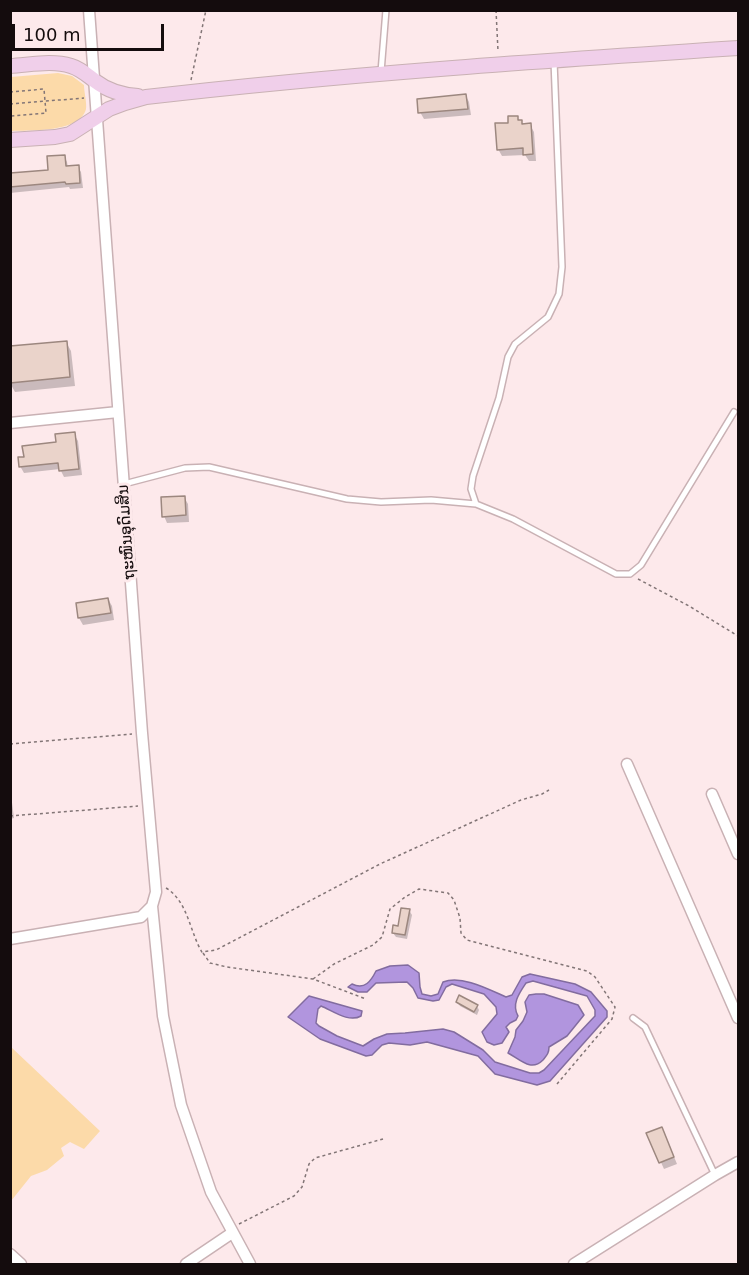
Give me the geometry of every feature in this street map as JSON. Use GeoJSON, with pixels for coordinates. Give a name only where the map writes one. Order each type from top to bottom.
{"type":"FeatureCollection","features":[{"type":"Feature","properties":{"kind":"street","name":"ຖະໜົນອຸດົມສິນ"},"geometry":{"type":"LineString","coordinates":[[89,10],[123,484],[156,892],[152,906],[163,1016],[181,1105],[211,1192],[250,1264]]}},
{"type":"Feature","properties":{"kind":"street"},"geometry":{"type":"LineString","coordinates":[[10,140],[70,134],[109,109],[146,97],[499,64],[738,48]]}},
{"type":"Feature","properties":{"kind":"street"},"geometry":{"type":"LineString","coordinates":[[10,66],[58,63],[72,66],[82,70],[108,90],[124,95],[146,97]]}},
{"type":"Feature","properties":{"kind":"street"},"geometry":{"type":"LineString","coordinates":[[10,423],[118,412]]}},
{"type":"Feature","properties":{"kind":"street"},"geometry":{"type":"LineString","coordinates":[[627,764],[738,1018]]}},
{"type":"Feature","properties":{"kind":"street"},"geometry":{"type":"LineString","coordinates":[[712,794],[738,854]]}},
{"type":"Feature","properties":{"kind":"street"},"geometry":{"type":"LineString","coordinates":[[10,939],[141,917],[152,906]]}},
{"type":"Feature","properties":{"kind":"street"},"geometry":{"type":"LineString","coordinates":[[574,1264],[738,1162]]}},
{"type":"Feature","properties":{"kind":"street"},"geometry":{"type":"LineString","coordinates":[[186,1264],[231,1230]]}},
{"type":"Feature","properties":{"kind":"street"},"geometry":{"type":"LineString","coordinates":[[10,1254],[21,1264]]}},
{"type":"Feature","properties":{"kind":"lane"},"geometry":{"type":"LineString","coordinates":[[381,74],[386,10]]}},
{"type":"Feature","properties":{"kind":"lane"},"geometry":{"type":"LineString","coordinates":[[476,504],[471,489],[473,476],[499,398],[508,357],[515,344],[548,317],[559,294],[562,267],[554,60]]}},
{"type":"Feature","properties":{"kind":"lane"},"geometry":{"type":"LineString","coordinates":[[123,484],[185,468],[209,467],[347,499],[381,502],[431,500],[476,504],[513,519],[616,574],[630,574],[642,565],[734,412]]}},
{"type":"Feature","properties":{"kind":"lane"},"geometry":{"type":"LineString","coordinates":[[633,1018],[645,1027],[715,1175]]}},
{"type":"Feature","properties":{"kind":"path"},"geometry":{"type":"LineString","coordinates":[[188,92],[206,10]]}},
{"type":"Feature","properties":{"kind":"path"},"geometry":{"type":"LineString","coordinates":[[496,10],[499,64]]}},
{"type":"Feature","properties":{"kind":"path"},"geometry":{"type":"LineString","coordinates":[[10,92],[44,89],[46,101],[46,113],[10,116]]}},
{"type":"Feature","properties":{"kind":"path"},"geometry":{"type":"LineString","coordinates":[[10,104],[96,97]]}},
{"type":"Feature","properties":{"kind":"path"},"geometry":{"type":"LineString","coordinates":[[630,574],[738,636]]}},
{"type":"Feature","properties":{"kind":"path"},"geometry":{"type":"LineString","coordinates":[[10,744],[142,733]]}},
{"type":"Feature","properties":{"kind":"path"},"geometry":{"type":"LineString","coordinates":[[202,952],[216,950],[380,864],[521,800],[549,790]]}},
{"type":"Feature","properties":{"kind":"path"},"geometry":{"type":"LineString","coordinates":[[10,816],[148,806]]}},
{"type":"Feature","properties":{"kind":"path"},"geometry":{"type":"LineString","coordinates":[[155,882],[172,892],[183,909],[197,944],[210,963],[313,979],[366,999]]}},
{"type":"Feature","properties":{"kind":"path"},"geometry":{"type":"LineString","coordinates":[[313,979],[334,964],[374,945],[382,937],[390,909],[405,897],[419,889],[448,893],[454,900],[460,918],[461,933],[467,940],[587,971],[595,977],[615,1007],[612,1019],[557,1084]]}},
{"type":"Feature","properties":{"kind":"path"},"geometry":{"type":"LineString","coordinates":[[231,1230],[294,1196],[302,1187],[309,1164],[315,1158],[383,1139]]}},
{"type":"Feature","properties":{"kind":"shaded area"},"geometry":{"type":"Polygon","coordinates":[[[58,73],[72,76],[84,85],[86,109],[82,117],[53,129],[11,131],[11,77],[58,73]]]}},
{"type":"Feature","properties":{"kind":"shaded area"},"geometry":{"type":"Polygon","coordinates":[[[408,965],[419,973],[422,994],[431,996],[438,994],[443,982],[458,980],[475,984],[506,997],[512,995],[522,977],[530,974],[575,984],[591,992],[607,1011],[607,1017],[550,1081],[537,1085],[495,1074],[478,1056],[427,1042],[410,1045],[389,1043],[382,1045],[372,1055],[366,1056],[320,1039],[288,1017],[309,996],[362,1011],[361,1016],[351,1018],[341,1016],[321,1006],[318,1009],[316,1023],[337,1036],[363,1046],[387,1034],[443,1029],[454,1032],[483,1050],[495,1062],[530,1073],[539,1073],[595,1016],[595,1010],[587,996],[533,981],[526,983],[516,1003],[518,1016],[516,1020],[506,1027],[509,1032],[502,1043],[494,1045],[487,1042],[482,1032],[497,1014],[496,1007],[484,994],[452,984],[446,987],[439,1000],[433,1001],[418,998],[407,982],[376,983],[367,992],[358,992],[348,987],[352,984],[361,986],[367,984],[376,971],[390,966],[408,965]]]}},
{"type":"Feature","properties":{"kind":"shaded area"},"geometry":{"type":"Polygon","coordinates":[[[544,994],[578,1005],[584,1015],[567,1036],[549,1047],[548,1054],[543,1060],[530,1065],[508,1053],[516,1030],[527,1012],[525,1002],[529,995],[544,994]]]}},
{"type":"Feature","properties":{"kind":"shaded area"},"geometry":{"type":"Polygon","coordinates":[[[11,1047],[100,1131],[84,1149],[70,1142],[61,1148],[64,1156],[47,1170],[31,1176],[11,1201],[11,1047]]]}},
{"type":"Feature","properties":{"kind":"building"},"geometry":{"type":"Polygon","coordinates":[[[466,94],[468,109],[418,113],[417,99],[466,94]]]}},
{"type":"Feature","properties":{"kind":"building"},"geometry":{"type":"Polygon","coordinates":[[[508,116],[518,116],[522,124],[531,123],[533,154],[523,155],[523,148],[497,150],[495,123],[508,123],[508,116]]]}},
{"type":"Feature","properties":{"kind":"building"},"geometry":{"type":"Polygon","coordinates":[[[65,155],[66,166],[79,165],[80,183],[66,184],[65,182],[10,187],[10,173],[48,170],[47,156],[65,155]]]}},
{"type":"Feature","properties":{"kind":"building"},"geometry":{"type":"Polygon","coordinates":[[[67,341],[70,377],[10,383],[10,346],[67,341]]]}},
{"type":"Feature","properties":{"kind":"building"},"geometry":{"type":"Polygon","coordinates":[[[75,432],[79,469],[59,471],[58,463],[19,467],[18,457],[24,457],[22,446],[56,442],[55,434],[75,432]]]}},
{"type":"Feature","properties":{"kind":"building"},"geometry":{"type":"Polygon","coordinates":[[[185,496],[186,515],[162,517],[161,497],[185,496]]]}},
{"type":"Feature","properties":{"kind":"building"},"geometry":{"type":"Polygon","coordinates":[[[108,598],[111,613],[78,618],[76,603],[108,598]]]}},
{"type":"Feature","properties":{"kind":"building"},"geometry":{"type":"Polygon","coordinates":[[[401,908],[410,909],[405,935],[392,933],[393,925],[398,926],[401,908]]]}},
{"type":"Feature","properties":{"kind":"building"},"geometry":{"type":"Polygon","coordinates":[[[459,995],[478,1005],[474,1012],[456,1002],[459,995]]]}},
{"type":"Feature","properties":{"kind":"building"},"geometry":{"type":"Polygon","coordinates":[[[662,1127],[674,1157],[659,1163],[646,1133],[662,1127]]]}}]}
